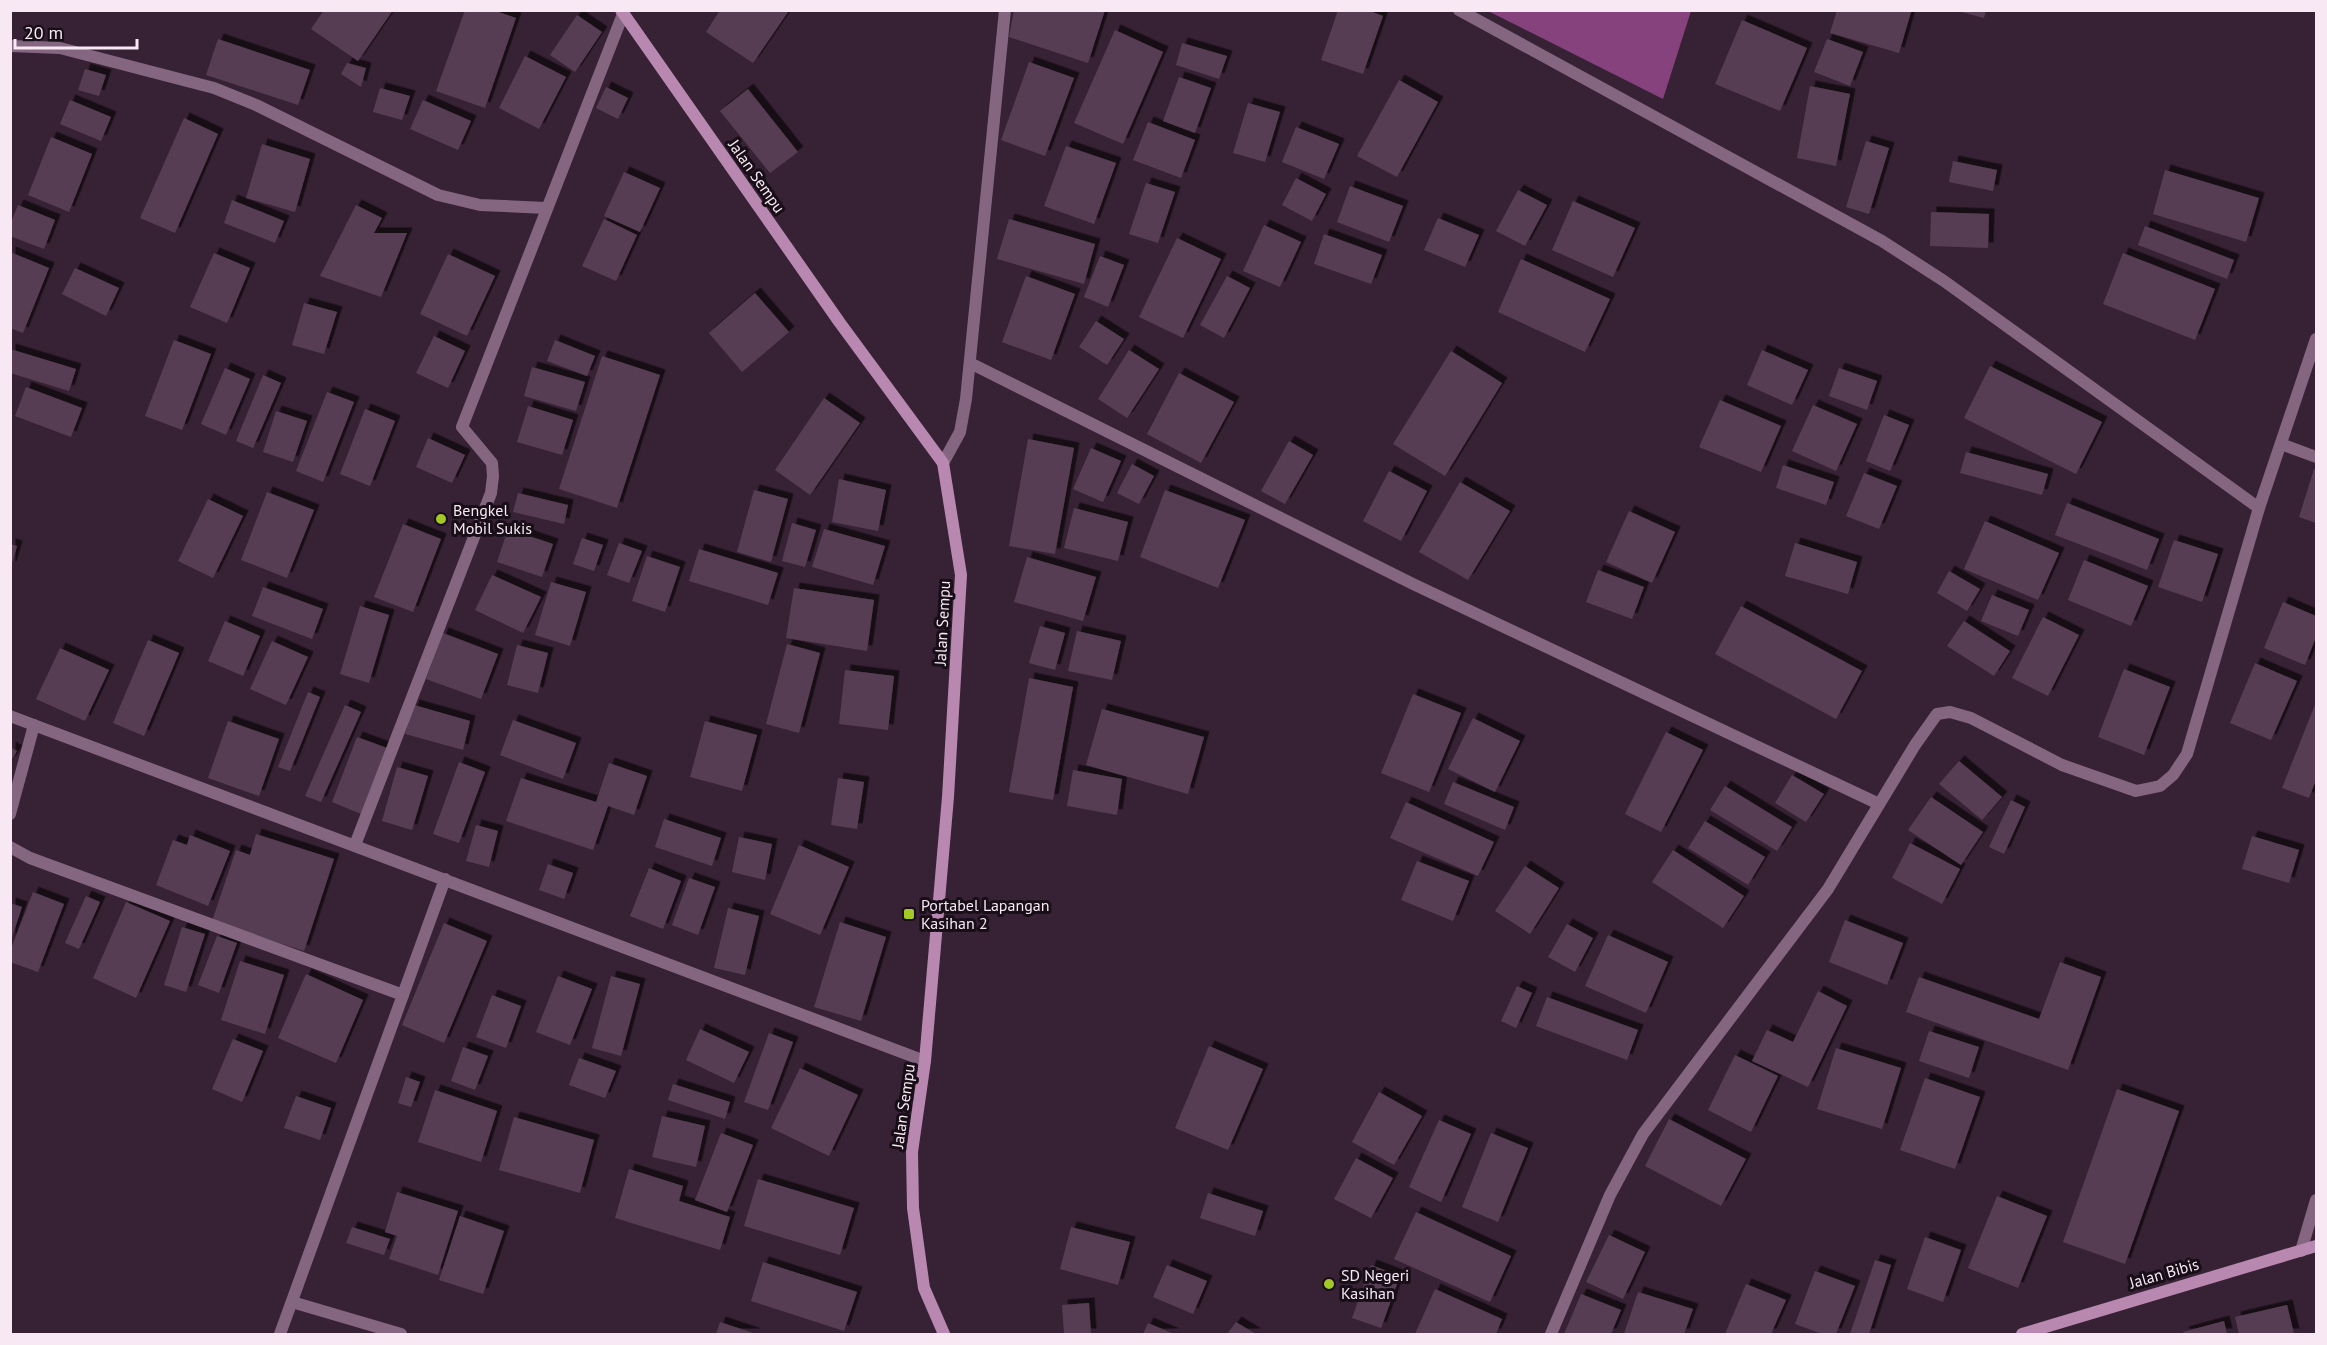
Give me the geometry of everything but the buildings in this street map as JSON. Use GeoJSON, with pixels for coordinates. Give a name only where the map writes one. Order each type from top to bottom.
{"type":"FeatureCollection","features":[{"type":"Feature","properties":{"kind":"main road","name":"Jalan Sempu"},"geometry":{"type":"LineString","coordinates":[[622,12],[840,323],[943,463],[961,575],[948,797],[925,1061],[912,1152],[913,1208],[924,1288],[944,1335]]}},
{"type":"Feature","properties":{"kind":"main road","name":"Jalan Bibis"},"geometry":{"type":"LineString","coordinates":[[2022,1335],[2316,1246]]}},
{"type":"Feature","properties":{"kind":"street"},"geometry":{"type":"LineString","coordinates":[[943,463],[960,432],[966,399],[1005,10]]}},
{"type":"Feature","properties":{"kind":"street"},"geometry":{"type":"LineString","coordinates":[[1460,10],[1882,241],[1944,281],[2259,508]]}},
{"type":"Feature","properties":{"kind":"street"},"geometry":{"type":"LineString","coordinates":[[355,845],[491,493],[492,463],[462,427],[622,12]]}},
{"type":"Feature","properties":{"kind":"street"},"geometry":{"type":"LineString","coordinates":[[10,46],[60,48],[214,88],[256,105],[438,195],[480,205],[546,208]]}},
{"type":"Feature","properties":{"kind":"street"},"geometry":{"type":"LineString","coordinates":[[1551,1335],[1610,1195],[1642,1134],[1828,889],[1916,744],[1937,714],[1950,712],[1971,718],[2062,765],[2136,791],[2160,786],[2173,775],[2187,754],[2259,508],[2316,339]]}},
{"type":"Feature","properties":{"kind":"street"},"geometry":{"type":"LineString","coordinates":[[970,363],[1413,584],[1879,804]]}},
{"type":"Feature","properties":{"kind":"street"},"geometry":{"type":"LineString","coordinates":[[2281,444],[2316,458]]}},
{"type":"Feature","properties":{"kind":"street"},"geometry":{"type":"LineString","coordinates":[[10,716],[925,1061]]}},
{"type":"Feature","properties":{"kind":"street"},"geometry":{"type":"LineString","coordinates":[[10,814],[34,725]]}},
{"type":"Feature","properties":{"kind":"street"},"geometry":{"type":"LineString","coordinates":[[10,847],[30,858],[403,995]]}},
{"type":"Feature","properties":{"kind":"street"},"geometry":{"type":"LineString","coordinates":[[280,1335],[445,879]]}},
{"type":"Feature","properties":{"kind":"street"},"geometry":{"type":"LineString","coordinates":[[2301,1251],[2316,1200]]}},
{"type":"Feature","properties":{"kind":"street"},"geometry":{"type":"LineString","coordinates":[[292,1302],[401,1335]]}},
{"type":"Feature","properties":{"kind":"shaded area"},"geometry":{"type":"Polygon","coordinates":[[[1488,11],[1691,11],[1663,99],[1488,11]]]}},
{"type":"Feature","properties":{"kind":"place","name":"Bengkel Mobil Sukis"},"geometry":{"type":"Point","coordinates":[441,519]}},
{"type":"Feature","properties":{"kind":"place","name":"Portabel Lapangan Kasihan 2"},"geometry":{"type":"Point","coordinates":[909,914]}},
{"type":"Feature","properties":{"kind":"place","name":"SD Negeri Kasihan"},"geometry":{"type":"Point","coordinates":[1329,1284]}}]}
